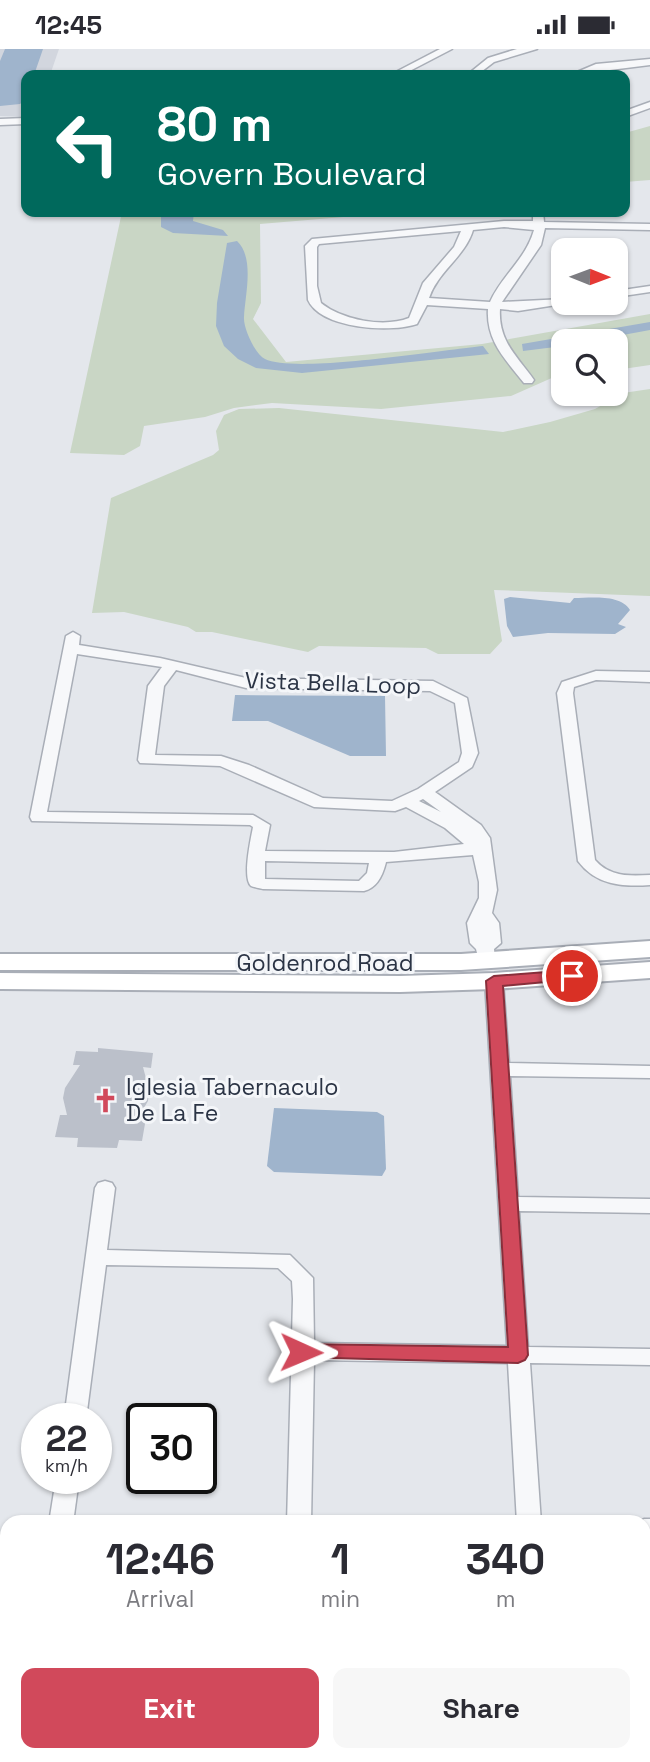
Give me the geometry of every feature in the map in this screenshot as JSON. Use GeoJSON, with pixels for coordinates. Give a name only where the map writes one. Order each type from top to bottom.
{"type":"FeatureCollection","features":[{"type":"Feature","properties":{"kind":"main road"},"geometry":{"type":"LineString","coordinates":[[488,963],[501,975],[542,958],[650,949]]}},
{"type":"Feature","properties":{"kind":"main road","name":"Goldenrod Road"},"geometry":{"type":"LineString","coordinates":[[3,969],[34,982],[432,983],[488,963]]}},
{"type":"Feature","properties":{"kind":"main road","name":"Goldenrod Road"},"geometry":{"type":"LineString","coordinates":[[3,969],[488,963],[650,970]]}},
{"type":"Feature","properties":{"kind":"main road"},"geometry":{"type":"LineString","coordinates":[[34,982],[39,975],[53,969],[224,970],[262,964]]}},
{"type":"Feature","properties":{"kind":"street"},"geometry":{"type":"LineString","coordinates":[[397,70],[432,49]]}},
{"type":"Feature","properties":{"kind":"street"},"geometry":{"type":"LineString","coordinates":[[401,70],[447,49]]}},
{"type":"Feature","properties":{"kind":"street"},"geometry":{"type":"LineString","coordinates":[[476,70],[487,63],[532,49]]}},
{"type":"Feature","properties":{"kind":"street"},"geometry":{"type":"LineString","coordinates":[[588,70],[650,62]]}},
{"type":"Feature","properties":{"kind":"street"},"geometry":{"type":"LineString","coordinates":[[630,112],[650,105]]}},
{"type":"Feature","properties":{"kind":"street"},"geometry":{"type":"LineString","coordinates":[[3,122],[21,122]]}},
{"type":"Feature","properties":{"kind":"street"},"geometry":{"type":"LineString","coordinates":[[528,380],[501,345],[493,325],[494,305],[531,256],[541,225],[539,217]]}},
{"type":"Feature","properties":{"kind":"street"},"geometry":{"type":"LineString","coordinates":[[468,227],[457,254],[432,277],[421,300],[417,317],[412,322],[391,325],[343,319],[316,305],[313,296],[311,246],[316,241],[468,227],[541,225],[585,231],[650,228]]}},
{"type":"Feature","properties":{"kind":"street"},"geometry":{"type":"LineString","coordinates":[[628,292],[650,289]]}},
{"type":"Feature","properties":{"kind":"street"},"geometry":{"type":"LineString","coordinates":[[421,300],[519,307],[551,303]]}},
{"type":"Feature","properties":{"kind":"street","name":"Vista Bella Loop"},"geometry":{"type":"LineString","coordinates":[[171,666],[156,686],[146,760],[221,761],[333,806],[395,806],[424,792],[466,764],[470,753],[462,701],[433,686],[246,683],[72,642],[38,817],[253,820],[262,825],[256,856]]}},
{"type":"Feature","properties":{"kind":"street"},"geometry":{"type":"LineString","coordinates":[[650,677],[585,677],[567,685],[565,693],[587,861],[596,873],[612,880],[650,880]]}},
{"type":"Feature","properties":{"kind":"street"},"geometry":{"type":"LineString","coordinates":[[378,862],[375,874],[364,886],[257,882],[256,856],[378,862],[463,858],[481,850],[484,842],[475,829],[424,792]]}},
{"type":"Feature","properties":{"kind":"street"},"geometry":{"type":"LineString","coordinates":[[406,800],[451,824],[481,850],[489,880],[484,914],[490,923],[492,943],[488,963],[500,1069],[528,1515]]}},
{"type":"Feature","properties":{"kind":"street"},"geometry":{"type":"LineString","coordinates":[[500,1069],[650,1072]]}},
{"type":"Feature","properties":{"kind":"street"},"geometry":{"type":"LineString","coordinates":[[77,1403],[105,1188]]}},
{"type":"Feature","properties":{"kind":"street"},"geometry":{"type":"LineString","coordinates":[[509,1204],[650,1206]]}},
{"type":"Feature","properties":{"kind":"street"},"geometry":{"type":"LineString","coordinates":[[96,1257],[283,1260],[302,1277],[299,1515]]}},
{"type":"Feature","properties":{"kind":"street"},"geometry":{"type":"LineString","coordinates":[[301,1352],[650,1357]]}},
{"type":"Feature","properties":{"kind":"street"},"geometry":{"type":"LineString","coordinates":[[62,1515],[65,1494]]}},
{"type":"Feature","properties":{"kind":"shaded area"},"geometry":{"type":"Polygon","coordinates":[[[0,49],[59,49],[52,70],[21,70],[21,117],[0,116],[0,49]]]}},
{"type":"Feature","properties":{"kind":"green space"},"geometry":{"type":"Polygon","coordinates":[[[650,126],[650,180],[630,182],[630,132],[650,126]]]}},
{"type":"Feature","properties":{"kind":"green space"},"geometry":{"type":"Polygon","coordinates":[[[121,217],[343,217],[260,224],[261,303],[253,319],[286,362],[482,344],[551,332],[551,378],[511,396],[381,409],[272,403],[234,408],[205,417],[144,426],[140,446],[124,455],[70,453],[121,217]]]}},
{"type":"Feature","properties":{"kind":"green space"},"geometry":{"type":"Polygon","coordinates":[[[650,314],[650,365],[628,368],[628,329],[566,329],[650,314]]]}},
{"type":"Feature","properties":{"kind":"green space"},"geometry":{"type":"Polygon","coordinates":[[[650,389],[650,596],[494,590],[502,641],[490,654],[438,654],[426,648],[319,646],[308,652],[212,632],[196,632],[188,627],[124,612],[92,613],[111,498],[213,455],[219,450],[216,431],[224,415],[239,409],[279,408],[503,432],[550,422],[600,406],[628,406],[628,392],[650,389]]]}},
{"type":"Feature","properties":{"kind":"water"},"geometry":{"type":"Polygon","coordinates":[[[5,49],[43,49],[36,70],[21,70],[20,104],[0,106],[0,61],[5,49]]]}},
{"type":"Feature","properties":{"kind":"water"},"geometry":{"type":"Polygon","coordinates":[[[161,217],[193,217],[193,221],[223,230],[228,236],[173,233],[161,227],[161,217]]]}},
{"type":"Feature","properties":{"kind":"water"},"geometry":{"type":"Polygon","coordinates":[[[237,241],[243,248],[247,267],[245,327],[250,340],[265,359],[281,363],[336,363],[483,346],[489,354],[302,373],[256,368],[238,359],[224,346],[216,326],[227,243],[237,241]]]}},
{"type":"Feature","properties":{"kind":"water"},"geometry":{"type":"Polygon","coordinates":[[[650,322],[650,330],[628,334],[628,329],[609,329],[650,322]]]}},
{"type":"Feature","properties":{"kind":"water"},"geometry":{"type":"Polygon","coordinates":[[[551,339],[551,348],[523,351],[522,344],[551,339]]]}},
{"type":"Feature","properties":{"kind":"water"},"geometry":{"type":"Polygon","coordinates":[[[510,597],[570,603],[574,598],[605,598],[619,601],[630,610],[618,624],[626,627],[615,634],[548,633],[513,637],[507,626],[504,599],[510,597]]]}},
{"type":"Feature","properties":{"kind":"water"},"geometry":{"type":"Polygon","coordinates":[[[235,695],[385,696],[386,756],[350,756],[268,721],[232,721],[235,695]]]}},
{"type":"Feature","properties":{"kind":"water"},"geometry":{"type":"Polygon","coordinates":[[[274,1108],[377,1112],[384,1116],[386,1169],[382,1176],[274,1172],[267,1166],[274,1108]]]}},
{"type":"Feature","properties":{"kind":"building","name":"Iglesia Tabernaculo De La Fe"},"geometry":{"type":"Polygon","coordinates":[[[98,1048],[153,1053],[151,1068],[143,1067],[149,1090],[148,1101],[138,1118],[146,1118],[142,1141],[119,1140],[117,1148],[77,1147],[78,1138],[55,1137],[60,1115],[67,1115],[63,1098],[65,1088],[80,1065],[73,1065],[76,1051],[98,1052],[98,1048]]]}},
{"type":"Feature","properties":{"kind":"place","name":"Iglesia Tabernaculo De La Fe"},"geometry":{"type":"Point","coordinates":[106,1100]}},
{"type":"Feature","properties":{"kind":"route"},"geometry":{"type":"LineString","coordinates":[[301,1352],[518,1355],[494,981],[572,976]]}}]}
